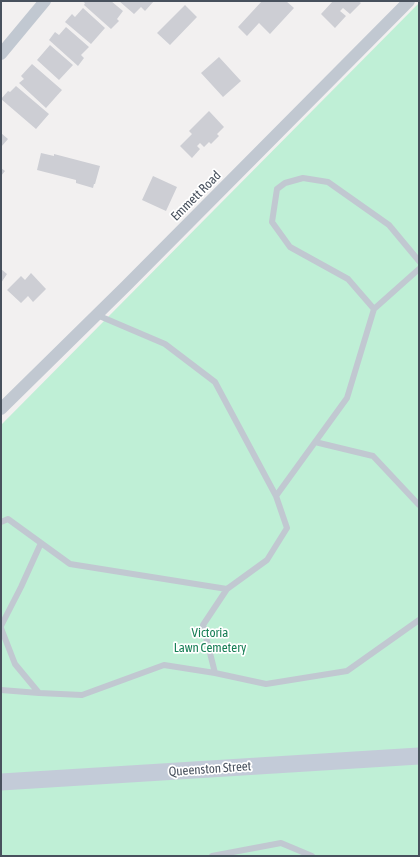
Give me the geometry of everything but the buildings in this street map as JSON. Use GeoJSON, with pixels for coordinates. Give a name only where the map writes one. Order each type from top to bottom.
{"type":"FeatureCollection","features":[{"type":"Feature","properties":{"kind":"main road","name":"Queenston Street"},"geometry":{"type":"LineString","coordinates":[[1,782],[419,756]]}},
{"type":"Feature","properties":{"kind":"street"},"geometry":{"type":"LineString","coordinates":[[1,54],[45,1]]}},
{"type":"Feature","properties":{"kind":"street","name":"Emmett Road"},"geometry":{"type":"LineString","coordinates":[[1,409],[97,315],[409,1]]}},
{"type":"Feature","properties":{"kind":"lane"},"geometry":{"type":"LineString","coordinates":[[374,309],[348,279],[290,246],[272,222],[278,190],[285,183],[303,178],[328,182],[388,225],[419,261]]}},
{"type":"Feature","properties":{"kind":"lane"},"geometry":{"type":"LineString","coordinates":[[276,496],[347,398],[374,309],[419,269]]}},
{"type":"Feature","properties":{"kind":"lane"},"geometry":{"type":"LineString","coordinates":[[97,315],[165,344],[215,382],[276,496],[287,528],[267,560],[227,589],[203,625],[215,673]]}},
{"type":"Feature","properties":{"kind":"lane"},"geometry":{"type":"LineString","coordinates":[[315,442],[373,456],[419,505]]}},
{"type":"Feature","properties":{"kind":"lane"},"geometry":{"type":"LineString","coordinates":[[1,522],[8,519],[70,564],[227,589]]}},
{"type":"Feature","properties":{"kind":"lane"},"geometry":{"type":"LineString","coordinates":[[39,693],[15,664],[1,627],[41,543]]}},
{"type":"Feature","properties":{"kind":"lane"},"geometry":{"type":"LineString","coordinates":[[1,690],[82,695],[164,665],[215,673],[266,684],[348,671],[419,620]]}},
{"type":"Feature","properties":{"kind":"lane"},"geometry":{"type":"LineString","coordinates":[[212,856],[281,843],[312,856]]}},
{"type":"Feature","properties":{"kind":"green space","name":"Victoria Lawn Cemetery"},"geometry":{"type":"Polygon","coordinates":[[[419,3],[419,856],[1,856],[1,425],[419,3]]]}}]}
